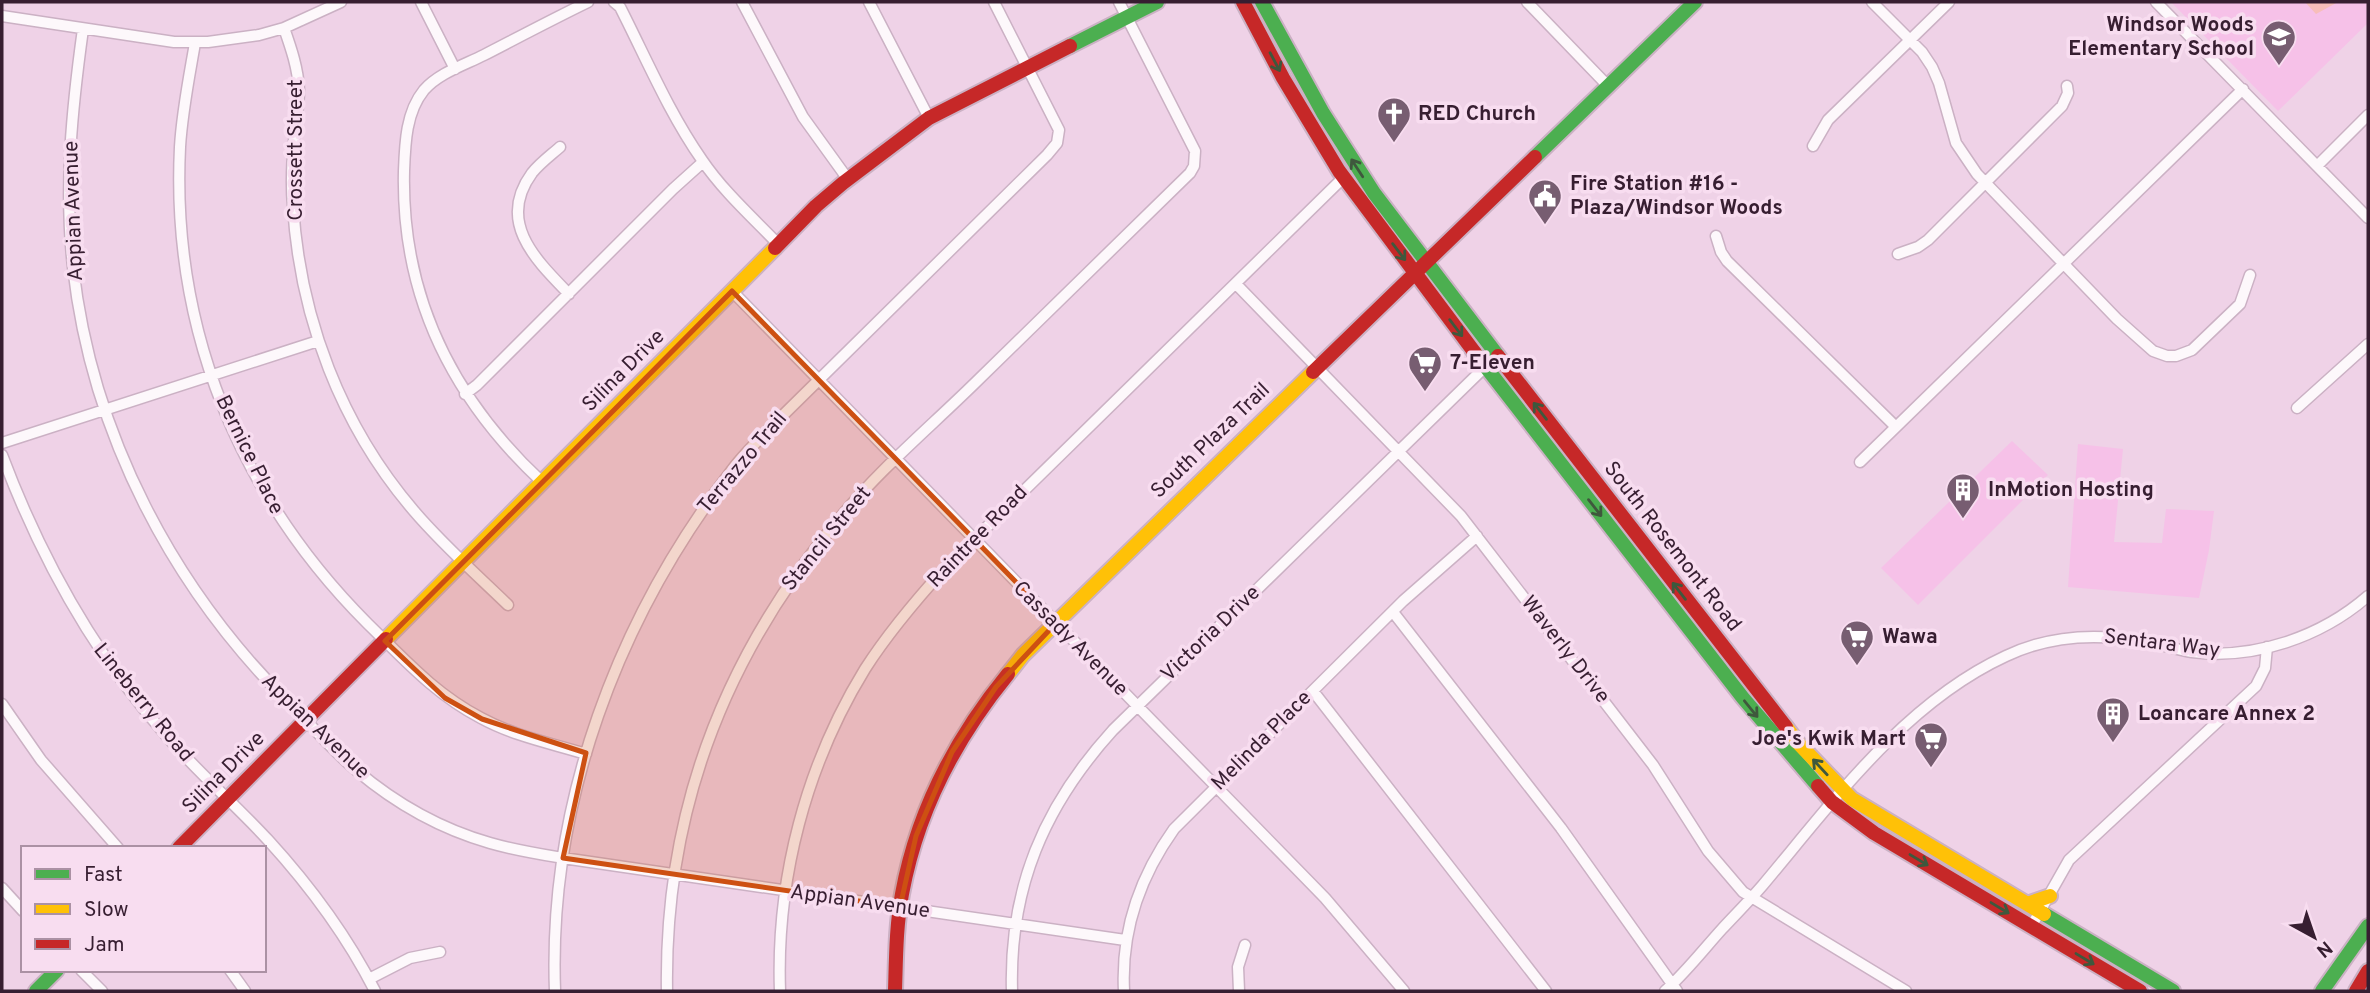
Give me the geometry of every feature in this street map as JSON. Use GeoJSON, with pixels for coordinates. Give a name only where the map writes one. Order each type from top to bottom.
{"type":"FeatureCollection","features":[{"type":"Feature","properties":{"kind":"main road","name":"Silina Drive"},"geometry":{"type":"LineString","coordinates":[[181,846],[778,244],[847,178],[929,118],[1157,2]]}},
{"type":"Feature","properties":{"kind":"main road","name":"South Rosemont Road"},"geometry":{"type":"LineString","coordinates":[[1243,2],[1310,125],[1344,177],[1421,268],[1798,744],[1853,799],[1887,822],[2173,991]]}},
{"type":"Feature","properties":{"kind":"main road","name":"South Rosemont Road"},"geometry":{"type":"LineString","coordinates":[[1262,2],[1333,132],[1485,367],[1743,698],[1832,802],[1874,833],[2140,991]]}},
{"type":"Feature","properties":{"kind":"main road","name":"South Plaza Trail"},"geometry":{"type":"LineString","coordinates":[[895,991],[900,907],[916,836],[932,793],[952,752],[975,714],[996,687],[1056,623],[1318,366],[1695,2]]}},
{"type":"Feature","properties":{"kind":"main road"},"geometry":{"type":"LineString","coordinates":[[2027,904],[2050,896]]}},
{"type":"Feature","properties":{"kind":"main road"},"geometry":{"type":"LineString","coordinates":[[2322,991],[2368,926]]}},
{"type":"Feature","properties":{"kind":"main road"},"geometry":{"type":"LineString","coordinates":[[2356,991],[2368,971]]}},
{"type":"Feature","properties":{"kind":"main road"},"geometry":{"type":"LineString","coordinates":[[36,991],[55,972]]}},
{"type":"Feature","properties":{"kind":"street"},"geometry":{"type":"LineString","coordinates":[[2,16],[195,43],[233,40],[284,28],[341,2]]}},
{"type":"Feature","properties":{"kind":"street"},"geometry":{"type":"LineString","coordinates":[[421,2],[455,69]]}},
{"type":"Feature","properties":{"kind":"street"},"geometry":{"type":"LineString","coordinates":[[542,482],[500,439],[465,394],[435,337],[415,274],[405,212],[404,161],[409,120],[417,99],[436,79],[588,2]]}},
{"type":"Feature","properties":{"kind":"street"},"geometry":{"type":"LineString","coordinates":[[614,2],[620,7],[702,162],[725,190],[778,244]]}},
{"type":"Feature","properties":{"kind":"street"},"geometry":{"type":"LineString","coordinates":[[743,2],[803,117],[847,178]]}},
{"type":"Feature","properties":{"kind":"street"},"geometry":{"type":"LineString","coordinates":[[869,2],[929,118]]}},
{"type":"Feature","properties":{"kind":"street","name":"Terrazzo Trail"},"geometry":{"type":"LineString","coordinates":[[555,991],[555,937],[563,858],[574,797],[608,688],[627,642],[667,564],[734,467],[817,380],[1057,143],[1059,131],[994,2]]}},
{"type":"Feature","properties":{"kind":"street","name":"Stancil Street"},"geometry":{"type":"LineString","coordinates":[[667,991],[668,927],[673,874],[700,761],[742,662],[768,615],[806,560],[846,510],[1173,190],[1194,166],[1195,151],[1119,2]]}},
{"type":"Feature","properties":{"kind":"street"},"geometry":{"type":"LineString","coordinates":[[1527,2],[1608,86]]}},
{"type":"Feature","properties":{"kind":"street"},"geometry":{"type":"LineString","coordinates":[[1872,2],[1932,67],[1956,144],[1964,158],[1985,183],[2140,341],[2153,351],[2167,356],[2183,355],[2192,350],[2235,310],[2245,294],[2250,275]]}},
{"type":"Feature","properties":{"kind":"street"},"geometry":{"type":"LineString","coordinates":[[1813,146],[1828,120],[1949,2]]}},
{"type":"Feature","properties":{"kind":"street"},"geometry":{"type":"LineString","coordinates":[[2156,2],[2368,218]]}},
{"type":"Feature","properties":{"kind":"street","name":"Crossett Street"},"geometry":{"type":"LineString","coordinates":[[284,28],[293,53],[299,90],[292,172],[298,253],[304,291],[318,341],[337,390],[365,443],[414,511],[508,605]]}},
{"type":"Feature","properties":{"kind":"street","name":"Appian Avenue"},"geometry":{"type":"LineString","coordinates":[[83,29],[71,132],[70,222],[79,307],[105,410],[128,471],[173,558],[216,620],[249,662],[354,769],[414,811],[490,843],[563,858],[1125,940]]}},
{"type":"Feature","properties":{"kind":"street","name":"Bernice Place"},"geometry":{"type":"LineString","coordinates":[[195,43],[180,146],[181,220],[192,305],[211,374],[238,442],[274,510],[317,569],[422,678],[445,698],[482,719],[531,739],[586,754]]}},
{"type":"Feature","properties":{"kind":"street"},"geometry":{"type":"LineString","coordinates":[[1898,254],[1918,247],[1928,240],[2062,107],[2068,93],[2067,86]]}},
{"type":"Feature","properties":{"kind":"street"},"geometry":{"type":"LineString","coordinates":[[1860,462],[2243,89]]}},
{"type":"Feature","properties":{"kind":"street"},"geometry":{"type":"LineString","coordinates":[[2317,166],[2368,115]]}},
{"type":"Feature","properties":{"kind":"street"},"geometry":{"type":"LineString","coordinates":[[560,147],[534,170],[527,181],[519,204],[518,217],[524,241],[569,294]]}},
{"type":"Feature","properties":{"kind":"street"},"geometry":{"type":"LineString","coordinates":[[465,394],[702,162]]}},
{"type":"Feature","properties":{"kind":"street","name":"Raintree Road"},"geometry":{"type":"LineString","coordinates":[[780,991],[779,946],[785,891],[802,812],[827,743],[851,694],[894,628],[945,568],[1344,177]]}},
{"type":"Feature","properties":{"kind":"street"},"geometry":{"type":"LineString","coordinates":[[1716,236],[1727,261],[1896,427]]}},
{"type":"Feature","properties":{"kind":"street","name":"Waverly Drive"},"geometry":{"type":"LineString","coordinates":[[1236,284],[1438,490],[1477,536],[1653,765],[1714,859],[1743,892],[1906,991]]}},
{"type":"Feature","properties":{"kind":"street","name":"Cassady Avenue"},"geometry":{"type":"LineString","coordinates":[[732,291],[1325,898],[1404,991]]}},
{"type":"Feature","properties":{"kind":"street"},"geometry":{"type":"LineString","coordinates":[[2,443],[318,341]]}},
{"type":"Feature","properties":{"kind":"street"},"geometry":{"type":"LineString","coordinates":[[2297,408],[2368,344]]}},
{"type":"Feature","properties":{"kind":"street","name":"Victoria Drive"},"geometry":{"type":"LineString","coordinates":[[1012,991],[1016,924],[1033,855],[1057,802],[1092,752],[1485,367]]}},
{"type":"Feature","properties":{"kind":"street","name":"Lineberry Road"},"geometry":{"type":"LineString","coordinates":[[2,454],[44,553],[102,655],[163,733],[267,839],[314,895],[337,926],[375,991]]}},
{"type":"Feature","properties":{"kind":"street","name":"Melinda Place"},"geometry":{"type":"LineString","coordinates":[[1124,991],[1125,940],[1136,901],[1154,859],[1174,830],[1393,612],[1477,536]]}},
{"type":"Feature","properties":{"kind":"street","name":"Sentara Way"},"geometry":{"type":"LineString","coordinates":[[1671,989],[1751,899],[1842,789],[1927,707],[1985,666],[2029,647],[2062,639],[2103,636],[2206,653],[2267,647],[2325,626],[2368,596]]}},
{"type":"Feature","properties":{"kind":"street"},"geometry":{"type":"LineString","coordinates":[[1393,612],[1561,828],[1671,989]]}},
{"type":"Feature","properties":{"kind":"street"},"geometry":{"type":"LineString","coordinates":[[2031,927],[2076,853],[2256,686],[2265,668],[2267,647]]}},
{"type":"Feature","properties":{"kind":"street"},"geometry":{"type":"LineString","coordinates":[[1313,691],[1546,991]]}},
{"type":"Feature","properties":{"kind":"street"},"geometry":{"type":"LineString","coordinates":[[2,704],[41,760],[116,846]]}},
{"type":"Feature","properties":{"kind":"street"},"geometry":{"type":"LineString","coordinates":[[2,888],[21,909]]}},
{"type":"Feature","properties":{"kind":"street"},"geometry":{"type":"LineString","coordinates":[[1239,991],[1238,967],[1245,945]]}},
{"type":"Feature","properties":{"kind":"street"},"geometry":{"type":"LineString","coordinates":[[369,979],[410,958],[440,952]]}},
{"type":"Feature","properties":{"kind":"street"},"geometry":{"type":"LineString","coordinates":[[83,972],[102,991]]}},
{"type":"Feature","properties":{"kind":"street"},"geometry":{"type":"LineString","coordinates":[[231,972],[245,991]]}},
{"type":"Feature","properties":{"kind":"highlighted area"},"geometry":{"type":"Polygon","coordinates":[[[732,291],[1056,623],[996,687],[952,752],[916,836],[900,907],[563,858],[586,753],[482,719],[445,698],[385,641],[732,291]]]}},
{"type":"Feature","properties":{"kind":"shaded area","name":"Windsor Woods Elementary School"},"geometry":{"type":"Polygon","coordinates":[[[2171,2],[2368,2],[2368,23],[2278,111],[2171,2]]]}},
{"type":"Feature","properties":{"kind":"shaded area"},"geometry":{"type":"Polygon","coordinates":[[[2305,2],[2338,2],[2316,14],[2305,2]]]}},
{"type":"Feature","properties":{"kind":"shaded area","name":"InMotion Hosting"},"geometry":{"type":"Polygon","coordinates":[[[2012,441],[2048,475],[1918,605],[1881,568],[2012,441]]]}},
{"type":"Feature","properties":{"kind":"shaded area"},"geometry":{"type":"Polygon","coordinates":[[[2078,444],[2123,449],[2114,542],[2162,543],[2166,509],[2214,511],[2199,598],[2068,587],[2078,444]]]}},
{"type":"Feature","properties":{"kind":"traffic: fast"},"geometry":{"type":"LineString","coordinates":[[1070,46],[1157,2]]}},
{"type":"Feature","properties":{"kind":"traffic: fast"},"geometry":{"type":"LineString","coordinates":[[1262,2],[1323,113],[1374,193],[1498,356]]}},
{"type":"Feature","properties":{"kind":"traffic: fast"},"geometry":{"type":"LineString","coordinates":[[1535,157],[1695,2]]}},
{"type":"Feature","properties":{"kind":"traffic: fast"},"geometry":{"type":"LineString","coordinates":[[1475,353],[1743,698],[1818,786]]}},
{"type":"Feature","properties":{"kind":"traffic: fast"},"geometry":{"type":"LineString","coordinates":[[2044,914],[2173,991]]}},
{"type":"Feature","properties":{"kind":"traffic: fast"},"geometry":{"type":"LineString","coordinates":[[2322,991],[2368,926]]}},
{"type":"Feature","properties":{"kind":"traffic: fast"},"geometry":{"type":"LineString","coordinates":[[36,991],[55,972]]}},
{"type":"Feature","properties":{"kind":"traffic: slow"},"geometry":{"type":"LineString","coordinates":[[386,639],[775,248]]}},
{"type":"Feature","properties":{"kind":"traffic: slow"},"geometry":{"type":"LineString","coordinates":[[1008,674],[1023,655],[1313,372]]}},
{"type":"Feature","properties":{"kind":"traffic: slow"},"geometry":{"type":"LineString","coordinates":[[1786,727],[1852,799],[2044,914]]}},
{"type":"Feature","properties":{"kind":"traffic: slow"},"geometry":{"type":"LineString","coordinates":[[2027,904],[2050,896]]}},
{"type":"Feature","properties":{"kind":"traffic: jam"},"geometry":{"type":"LineString","coordinates":[[1243,2],[1283,78],[1339,171],[1475,353]]}},
{"type":"Feature","properties":{"kind":"traffic: jam"},"geometry":{"type":"LineString","coordinates":[[775,248],[843,183],[929,118],[1070,46]]}},
{"type":"Feature","properties":{"kind":"traffic: jam"},"geometry":{"type":"LineString","coordinates":[[1313,372],[1535,157]]}},
{"type":"Feature","properties":{"kind":"traffic: jam"},"geometry":{"type":"LineString","coordinates":[[1498,356],[1786,727]]}},
{"type":"Feature","properties":{"kind":"traffic: jam"},"geometry":{"type":"LineString","coordinates":[[181,846],[386,639]]}},
{"type":"Feature","properties":{"kind":"traffic: jam"},"geometry":{"type":"LineString","coordinates":[[895,991],[900,906],[917,834],[955,751],[971,724],[1008,674]]}},
{"type":"Feature","properties":{"kind":"traffic: jam"},"geometry":{"type":"LineString","coordinates":[[1818,786],[1832,802],[1874,833],[2140,991]]}},
{"type":"Feature","properties":{"kind":"traffic: jam"},"geometry":{"type":"LineString","coordinates":[[2356,991],[2368,971]]}},
{"type":"Feature","properties":{"kind":"place","name":"Windsor Woods Elementary School"},"geometry":{"type":"Point","coordinates":[2279,67]}},
{"type":"Feature","properties":{"kind":"place","name":"RED Church"},"geometry":{"type":"Point","coordinates":[1394,144]}},
{"type":"Feature","properties":{"kind":"place","name":"Fire Station #16 - Plaza/Windsor Woods"},"geometry":{"type":"Point","coordinates":[1545,226]}},
{"type":"Feature","properties":{"kind":"place","name":"7-Eleven"},"geometry":{"type":"Point","coordinates":[1425,393]}},
{"type":"Feature","properties":{"kind":"place","name":"InMotion Hosting"},"geometry":{"type":"Point","coordinates":[1963,520]}},
{"type":"Feature","properties":{"kind":"place","name":"Wawa"},"geometry":{"type":"Point","coordinates":[1857,667]}},
{"type":"Feature","properties":{"kind":"place","name":"Loancare Annex 2"},"geometry":{"type":"Point","coordinates":[2113,744]}},
{"type":"Feature","properties":{"kind":"place","name":"Joe's Kwik Mart"},"geometry":{"type":"Point","coordinates":[1931,769]}}]}
